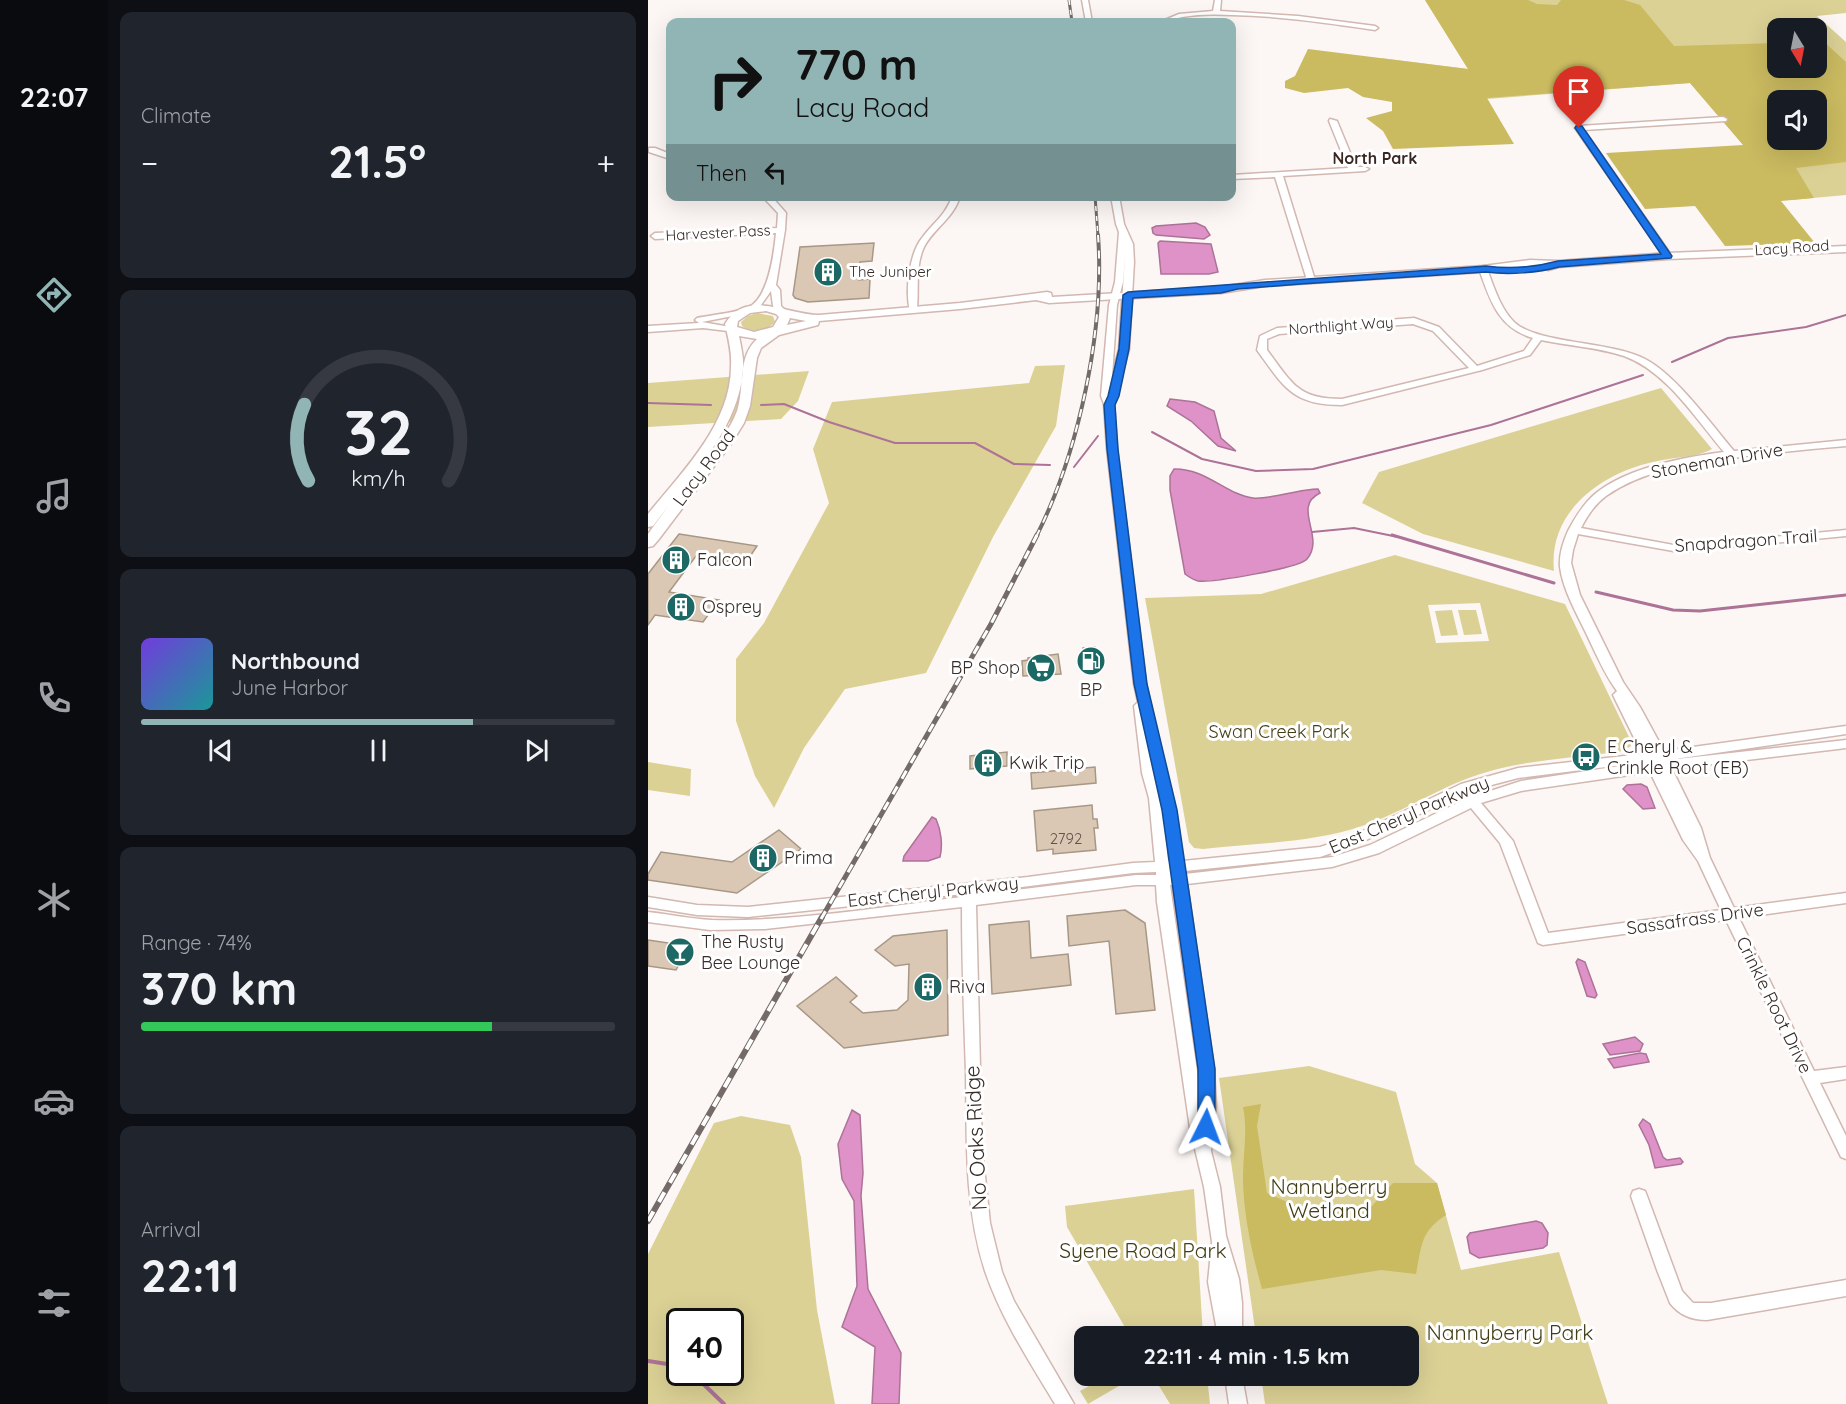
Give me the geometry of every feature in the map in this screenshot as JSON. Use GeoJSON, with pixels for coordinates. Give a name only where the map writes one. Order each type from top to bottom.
{"type":"FeatureCollection","features":[{"type":"Feature","properties":{"kind":"main road","name":"Lacy Road"},"geometry":{"type":"LineString","coordinates":[[1739,253],[1846,244]]}},
{"type":"Feature","properties":{"kind":"main road","name":"Lacy Road"},"geometry":{"type":"LineString","coordinates":[[747,311],[766,308],[802,318],[849,316],[1039,297],[1049,300],[1122,293],[1221,290],[1238,286],[1311,280],[1535,268],[1558,264],[1668,256],[1846,249]]}},
{"type":"Feature","properties":{"kind":"main road"},"geometry":{"type":"LineString","coordinates":[[747,311],[733,319],[731,324],[733,330],[754,336],[773,332],[784,322],[782,312]]}},
{"type":"Feature","properties":{"kind":"main road","name":"Lacy Road"},"geometry":{"type":"LineString","coordinates":[[648,543],[693,482],[724,446],[742,412],[748,394],[752,352],[773,332],[849,316]]}},
{"type":"Feature","properties":{"kind":"main road","name":"Lacy Road"},"geometry":{"type":"LineString","coordinates":[[648,523],[696,461],[723,421],[731,403],[738,370],[733,330]]}},
{"type":"Feature","properties":{"kind":"street"},"geometry":{"type":"LineString","coordinates":[[1085,0],[1088,18]]}},
{"type":"Feature","properties":{"kind":"street"},"geometry":{"type":"LineString","coordinates":[[1216,13],[1218,0]]}},
{"type":"Feature","properties":{"kind":"street"},"geometry":{"type":"LineString","coordinates":[[1175,18],[1187,14],[1216,13],[1277,16],[1375,27]]}},
{"type":"Feature","properties":{"kind":"street"},"geometry":{"type":"LineString","coordinates":[[1668,256],[1579,128],[1723,119]]}},
{"type":"Feature","properties":{"kind":"street"},"geometry":{"type":"LineString","coordinates":[[1333,121],[1353,169]]}},
{"type":"Feature","properties":{"kind":"street"},"geometry":{"type":"LineString","coordinates":[[652,150],[666,155]]}},
{"type":"Feature","properties":{"kind":"street"},"geometry":{"type":"LineString","coordinates":[[1236,177],[1365,169]]}},
{"type":"Feature","properties":{"kind":"street"},"geometry":{"type":"LineString","coordinates":[[1278,174],[1311,280]]}},
{"type":"Feature","properties":{"kind":"street"},"geometry":{"type":"LineString","coordinates":[[648,329],[747,311],[763,299],[771,286],[781,230],[782,213],[771,201]]}},
{"type":"Feature","properties":{"kind":"street"},"geometry":{"type":"LineString","coordinates":[[913,309],[914,271],[918,254],[923,243],[952,208],[954,201]]}},
{"type":"Feature","properties":{"kind":"street"},"geometry":{"type":"LineString","coordinates":[[1109,405],[1114,396],[1124,349],[1123,233],[1116,201]]}},
{"type":"Feature","properties":{"kind":"street","name":"Harvester Pass"},"geometry":{"type":"LineString","coordinates":[[655,236],[781,230]]}},
{"type":"Feature","properties":{"kind":"street"},"geometry":{"type":"LineString","coordinates":[[1484,269],[1508,320],[1518,329],[1539,337],[1632,356],[1655,368],[1732,455]]}},
{"type":"Feature","properties":{"kind":"street"},"geometry":{"type":"LineString","coordinates":[[771,286],[776,290],[777,306],[782,312]]}},
{"type":"Feature","properties":{"kind":"street"},"geometry":{"type":"LineString","coordinates":[[1122,293],[1107,376],[1106,396],[1109,405],[1148,773],[1157,817],[1195,1107],[1205,1148],[1218,1236],[1231,1279],[1234,1326]]}},
{"type":"Feature","properties":{"kind":"street","name":"Northlight Way"},"geometry":{"type":"LineString","coordinates":[[1475,369],[1436,329],[1414,321],[1276,331],[1263,338],[1261,344],[1262,350],[1300,397],[1325,403],[1341,402],[1475,369],[1527,353],[1539,337]]}},
{"type":"Feature","properties":{"kind":"street"},"geometry":{"type":"LineString","coordinates":[[666,327],[713,326],[733,330]]}},
{"type":"Feature","properties":{"kind":"street","name":"Stoneman Drive"},"geometry":{"type":"LineString","coordinates":[[1575,530],[1586,509],[1602,494],[1625,480],[1661,467],[1732,455],[1846,443]]}},
{"type":"Feature","properties":{"kind":"street","name":"Snapdragon Trail"},"geometry":{"type":"LineString","coordinates":[[1575,530],[1679,549],[1846,533]]}},
{"type":"Feature","properties":{"kind":"street","name":"Crinkle Root Drive"},"geometry":{"type":"LineString","coordinates":[[1575,530],[1567,548],[1566,568],[1575,596],[1618,684],[1619,698],[1657,762],[1690,840],[1703,858],[1846,1152]]}},
{"type":"Feature","properties":{"kind":"street"},"geometry":{"type":"LineString","coordinates":[[1140,684],[1157,747],[1179,873],[1207,1069],[1208,1106],[1205,1148]]}},
{"type":"Feature","properties":{"kind":"street","name":"East Cheryl Parkway"},"geometry":{"type":"LineString","coordinates":[[648,902],[698,910],[748,912],[1074,887],[1136,880],[1163,874],[1332,862],[1374,849],[1473,801],[1521,786],[1744,744],[1846,730]]}},
{"type":"Feature","properties":{"kind":"street","name":"East Cheryl Parkway"},"geometry":{"type":"LineString","coordinates":[[1179,873],[1320,852],[1362,837],[1461,789],[1518,773],[1846,744]]}},
{"type":"Feature","properties":{"kind":"street"},"geometry":{"type":"LineString","coordinates":[[1461,789],[1473,801]]}},
{"type":"Feature","properties":{"kind":"street","name":"Sassafrass Drive"},"geometry":{"type":"LineString","coordinates":[[1473,801],[1506,841],[1543,939],[1846,898]]}},
{"type":"Feature","properties":{"kind":"street","name":"East Cheryl Parkway"},"geometry":{"type":"LineString","coordinates":[[648,917],[711,925],[739,925],[874,914],[969,895]]}},
{"type":"Feature","properties":{"kind":"street","name":"No Oaks Ridge"},"geometry":{"type":"LineString","coordinates":[[969,895],[969,1007],[975,1175],[981,1224],[994,1271],[1008,1306],[1026,1341],[1065,1404]]}},
{"type":"Feature","properties":{"kind":"street"},"geometry":{"type":"LineString","coordinates":[[1810,1078],[1846,1073]]}},
{"type":"Feature","properties":{"kind":"street"},"geometry":{"type":"LineString","coordinates":[[1639,1196],[1677,1297],[1690,1310],[1712,1311],[1846,1288]]}},
{"type":"Feature","properties":{"kind":"street"},"geometry":{"type":"LineString","coordinates":[[1218,1236],[1215,1282],[1224,1326]]}},
{"type":"Feature","properties":{"kind":"street"},"geometry":{"type":"LineString","coordinates":[[1235,1386],[1238,1404]]}},
{"type":"Feature","properties":{"kind":"green space"},"geometry":{"type":"Polygon","coordinates":[[[1425,0],[1846,0],[1846,13],[1817,16],[1819,18],[1767,18],[1767,78],[1827,78],[1827,25],[1846,42],[1846,195],[1791,200],[1690,83],[1487,99],[1380,58],[1468,69],[1425,0]]]}},
{"type":"Feature","properties":{"kind":"green space"},"geometry":{"type":"Polygon","coordinates":[[[757,313],[773,316],[775,322],[768,328],[759,330],[750,330],[742,326],[741,322],[757,313]]]}},
{"type":"Feature","properties":{"kind":"green space"},"geometry":{"type":"Polygon","coordinates":[[[1065,365],[1056,426],[993,537],[926,673],[845,689],[804,748],[774,808],[755,776],[736,721],[736,659],[764,623],[829,503],[813,449],[832,402],[1029,383],[1035,366],[1065,365]]]}},
{"type":"Feature","properties":{"kind":"green space"},"geometry":{"type":"Polygon","coordinates":[[[809,371],[798,401],[781,419],[648,427],[648,383],[809,371]]]}},
{"type":"Feature","properties":{"kind":"green space"},"geometry":{"type":"Polygon","coordinates":[[[1661,388],[1712,449],[1699,454],[1660,460],[1633,468],[1597,486],[1581,499],[1559,531],[1554,550],[1554,571],[1423,534],[1362,503],[1379,472],[1661,388]]]}},
{"type":"Feature","properties":{"kind":"green space","name":"Swan Creek Park"},"geometry":{"type":"Polygon","coordinates":[[[1395,555],[1565,604],[1630,739],[1631,746],[1623,751],[1538,761],[1487,772],[1455,784],[1378,820],[1343,832],[1283,842],[1194,848],[1189,842],[1145,598],[1261,594],[1395,555]],[[1480,603],[1428,605],[1436,643],[1489,641],[1480,603]]]}},
{"type":"Feature","properties":{"kind":"green space"},"geometry":{"type":"Polygon","coordinates":[[[1452,610],[1458,635],[1441,636],[1435,611],[1452,610]]]}},
{"type":"Feature","properties":{"kind":"green space"},"geometry":{"type":"Polygon","coordinates":[[[1458,610],[1476,610],[1482,634],[1464,635],[1458,610]]]}},
{"type":"Feature","properties":{"kind":"green space"},"geometry":{"type":"Polygon","coordinates":[[[648,762],[691,769],[690,796],[648,790],[648,762]]]}},
{"type":"Feature","properties":{"kind":"green space"},"geometry":{"type":"Polygon","coordinates":[[[1309,1066],[1396,1092],[1415,1164],[1437,1183],[1461,1270],[1559,1252],[1608,1404],[1265,1404],[1262,1386],[1419,1386],[1419,1326],[1255,1326],[1219,1078],[1309,1066]]]}},
{"type":"Feature","properties":{"kind":"green space"},"geometry":{"type":"Polygon","coordinates":[[[741,1116],[790,1125],[801,1157],[817,1310],[835,1404],[648,1404],[648,1254],[714,1123],[741,1116]]]}},
{"type":"Feature","properties":{"kind":"green space","name":"Syene Road Park"},"geometry":{"type":"Polygon","coordinates":[[[1194,1189],[1202,1326],[1124,1326],[1067,1227],[1065,1206],[1194,1189]]]}},
{"type":"Feature","properties":{"kind":"green space"},"geometry":{"type":"Polygon","coordinates":[[[1089,1386],[1119,1386],[1088,1404],[1080,1391],[1089,1386]]]}},
{"type":"Feature","properties":{"kind":"green space"},"geometry":{"type":"Polygon","coordinates":[[[1159,1386],[1208,1386],[1210,1404],[1170,1404],[1159,1386]]]}},
{"type":"Feature","properties":{"kind":"shaded area"},"geometry":{"type":"Polygon","coordinates":[[[1425,0],[1528,0],[1537,4],[1557,5],[1561,0],[1624,0],[1640,5],[1674,46],[1767,43],[1767,78],[1827,78],[1827,45],[1846,62],[1846,162],[1796,168],[1814,198],[1781,201],[1815,243],[1725,246],[1695,206],[1645,209],[1606,153],[1743,145],[1690,83],[1487,98],[1514,144],[1393,149],[1383,131],[1366,118],[1392,111],[1392,102],[1363,97],[1348,88],[1304,93],[1285,88],[1285,81],[1295,76],[1308,49],[1468,69],[1425,0]]]}},
{"type":"Feature","properties":{"kind":"shaded area"},"geometry":{"type":"Polygon","coordinates":[[[1196,223],[1205,227],[1210,235],[1204,239],[1156,235],[1152,228],[1156,226],[1196,223]]]}},
{"type":"Feature","properties":{"kind":"shaded area"},"geometry":{"type":"Polygon","coordinates":[[[1160,241],[1211,244],[1218,272],[1161,274],[1158,243],[1160,241]]]}},
{"type":"Feature","properties":{"kind":"shaded area"},"geometry":{"type":"Polygon","coordinates":[[[1170,399],[1195,402],[1214,411],[1221,438],[1236,451],[1218,446],[1191,421],[1167,406],[1170,399]]]}},
{"type":"Feature","properties":{"kind":"shaded area"},"geometry":{"type":"Polygon","coordinates":[[[1174,469],[1196,473],[1243,496],[1253,498],[1318,489],[1320,493],[1312,499],[1308,506],[1313,541],[1312,550],[1307,559],[1289,567],[1206,581],[1198,581],[1185,574],[1170,490],[1170,476],[1174,469]]]}},
{"type":"Feature","properties":{"kind":"shaded area"},"geometry":{"type":"Polygon","coordinates":[[[1641,784],[1647,787],[1655,808],[1643,809],[1623,789],[1627,785],[1641,784]]]}},
{"type":"Feature","properties":{"kind":"shaded area"},"geometry":{"type":"Polygon","coordinates":[[[932,817],[936,819],[940,833],[940,857],[928,861],[903,861],[904,856],[932,817]]]}},
{"type":"Feature","properties":{"kind":"shaded area"},"geometry":{"type":"Polygon","coordinates":[[[1578,959],[1585,962],[1597,995],[1595,998],[1587,996],[1576,962],[1578,959]]]}},
{"type":"Feature","properties":{"kind":"shaded area"},"geometry":{"type":"Polygon","coordinates":[[[1635,1037],[1643,1044],[1640,1051],[1610,1055],[1603,1044],[1635,1037]]]}},
{"type":"Feature","properties":{"kind":"shaded area"},"geometry":{"type":"Polygon","coordinates":[[[1646,1054],[1649,1062],[1614,1068],[1608,1059],[1646,1054]]]}},
{"type":"Feature","properties":{"kind":"shaded area"},"geometry":{"type":"Polygon","coordinates":[[[1261,1104],[1257,1126],[1267,1193],[1316,1215],[1372,1206],[1393,1183],[1437,1183],[1446,1215],[1437,1221],[1427,1233],[1421,1247],[1416,1274],[1381,1270],[1262,1289],[1249,1233],[1243,1177],[1245,1133],[1243,1107],[1261,1104]]]}},
{"type":"Feature","properties":{"kind":"shaded area"},"geometry":{"type":"Polygon","coordinates":[[[852,1110],[860,1115],[863,1173],[861,1196],[868,1289],[901,1353],[899,1404],[872,1404],[875,1347],[842,1327],[857,1286],[854,1201],[842,1179],[838,1144],[852,1110]]]}},
{"type":"Feature","properties":{"kind":"shaded area"},"geometry":{"type":"Polygon","coordinates":[[[1643,1119],[1650,1124],[1663,1157],[1667,1160],[1680,1158],[1683,1162],[1681,1164],[1655,1168],[1649,1145],[1639,1125],[1643,1119]]]}},
{"type":"Feature","properties":{"kind":"shaded area"},"geometry":{"type":"Polygon","coordinates":[[[1536,1221],[1542,1223],[1548,1233],[1547,1245],[1543,1248],[1479,1258],[1470,1253],[1467,1237],[1470,1233],[1536,1221]]]}},
{"type":"Feature","properties":{"kind":"building","name":"The Juniper"},"geometry":{"type":"Polygon","coordinates":[[[874,243],[872,261],[860,262],[859,280],[870,279],[869,298],[808,302],[795,298],[793,295],[800,247],[874,243]]]}},
{"type":"Feature","properties":{"kind":"building"},"geometry":{"type":"Polygon","coordinates":[[[679,534],[757,546],[745,564],[696,556],[669,592],[719,600],[703,622],[655,615],[648,625],[648,574],[679,534]]]}},
{"type":"Feature","properties":{"kind":"building","name":"BP"},"geometry":{"type":"Polygon","coordinates":[[[1095,647],[1098,673],[1086,674],[1083,648],[1095,647]]]}},
{"type":"Feature","properties":{"kind":"building","name":"BP Shop"},"geometry":{"type":"Polygon","coordinates":[[[1058,654],[1061,674],[1023,676],[1022,661],[1058,654]]]}},
{"type":"Feature","properties":{"kind":"building","name":"Kwik Trip"},"geometry":{"type":"Polygon","coordinates":[[[1007,752],[1007,766],[970,769],[970,756],[1007,752]]]}},
{"type":"Feature","properties":{"kind":"building","name":"Kwik Trip"},"geometry":{"type":"Polygon","coordinates":[[[1095,767],[1096,783],[1032,789],[1031,773],[1095,767]]]}},
{"type":"Feature","properties":{"kind":"building","name":"Kwik Trip"},"geometry":{"type":"Polygon","coordinates":[[[1092,805],[1093,819],[1097,819],[1098,828],[1094,828],[1096,850],[1053,854],[1053,849],[1037,851],[1034,811],[1092,805]]]}},
{"type":"Feature","properties":{"kind":"building","name":"Prima"},"geometry":{"type":"Polygon","coordinates":[[[779,830],[801,849],[737,893],[648,880],[648,874],[661,852],[732,862],[779,830]]]}},
{"type":"Feature","properties":{"kind":"building"},"geometry":{"type":"Polygon","coordinates":[[[1125,910],[1145,923],[1155,1010],[1116,1014],[1109,941],[1069,946],[1067,916],[1125,910]]]}},
{"type":"Feature","properties":{"kind":"building","name":"Riva"},"geometry":{"type":"Polygon","coordinates":[[[1029,921],[1031,958],[1068,954],[1071,985],[992,994],[989,925],[1029,921]]]}},
{"type":"Feature","properties":{"kind":"building","name":"Riva"},"geometry":{"type":"Polygon","coordinates":[[[947,930],[948,1035],[844,1048],[797,1006],[836,977],[857,996],[850,1002],[863,1013],[897,1010],[908,1000],[909,964],[895,966],[875,950],[893,936],[947,930]]]}},
{"type":"Feature","properties":{"kind":"building"},"geometry":{"type":"Polygon","coordinates":[[[648,940],[689,946],[676,970],[648,966],[648,940]]]}},
{"type":"Feature","properties":{"kind":"waterway"},"geometry":{"type":"LineString","coordinates":[[1672,362],[1728,338],[1806,327],[1846,315]]}},
{"type":"Feature","properties":{"kind":"waterway"},"geometry":{"type":"LineString","coordinates":[[1152,432],[1202,459],[1256,471],[1313,469],[1491,425],[1643,375]]}},
{"type":"Feature","properties":{"kind":"waterway"},"geometry":{"type":"LineString","coordinates":[[648,403],[711,405]]}},
{"type":"Feature","properties":{"kind":"waterway"},"geometry":{"type":"LineString","coordinates":[[761,405],[784,404],[829,422],[895,443],[975,443],[1014,464],[1050,465]]}},
{"type":"Feature","properties":{"kind":"waterway"},"geometry":{"type":"LineString","coordinates":[[1074,467],[1098,436]]}},
{"type":"Feature","properties":{"kind":"waterway"},"geometry":{"type":"LineString","coordinates":[[1312,532],[1354,528],[1398,537]]}},
{"type":"Feature","properties":{"kind":"waterway"},"geometry":{"type":"LineString","coordinates":[[1392,535],[1554,583]]}},
{"type":"Feature","properties":{"kind":"waterway"},"geometry":{"type":"LineString","coordinates":[[1596,592],[1673,610],[1700,611],[1846,595]]}},
{"type":"Feature","properties":{"kind":"waterway"},"geometry":{"type":"LineString","coordinates":[[648,1361],[666,1364]]}},
{"type":"Feature","properties":{"kind":"waterway"},"geometry":{"type":"LineString","coordinates":[[705,1386],[724,1404]]}},
{"type":"Feature","properties":{"kind":"railway"},"geometry":{"type":"LineString","coordinates":[[1069,0],[1071,18]]}},
{"type":"Feature","properties":{"kind":"railway"},"geometry":{"type":"LineString","coordinates":[[1095,201],[1098,236]]}},
{"type":"Feature","properties":{"kind":"railway"},"geometry":{"type":"LineString","coordinates":[[1036,537],[1065,467],[1086,389],[1097,310],[1098,235]]}},
{"type":"Feature","properties":{"kind":"railway"},"geometry":{"type":"LineString","coordinates":[[821,919],[991,624],[1036,537]]}},
{"type":"Feature","properties":{"kind":"railway"},"geometry":{"type":"LineString","coordinates":[[648,1221],[822,917]]}},
{"type":"Feature","properties":{"kind":"place","name":"The Juniper"},"geometry":{"type":"Point","coordinates":[828,272]}},
{"type":"Feature","properties":{"kind":"place","name":"Falcon"},"geometry":{"type":"Point","coordinates":[676,560]}},
{"type":"Feature","properties":{"kind":"place","name":"Osprey"},"geometry":{"type":"Point","coordinates":[681,607]}},
{"type":"Feature","properties":{"kind":"place","name":"BP"},"geometry":{"type":"Point","coordinates":[1091,661]}},
{"type":"Feature","properties":{"kind":"place","name":"BP Shop"},"geometry":{"type":"Point","coordinates":[1041,668]}},
{"type":"Feature","properties":{"kind":"place","name":"E Cheryl & Crinkle Root (EB)"},"geometry":{"type":"Point","coordinates":[1586,757]}},
{"type":"Feature","properties":{"kind":"place","name":"Kwik Trip"},"geometry":{"type":"Point","coordinates":[988,763]}},
{"type":"Feature","properties":{"kind":"place","name":"Prima"},"geometry":{"type":"Point","coordinates":[763,858]}},
{"type":"Feature","properties":{"kind":"place","name":"The Rusty Bee Lounge"},"geometry":{"type":"Point","coordinates":[680,952]}},
{"type":"Feature","properties":{"kind":"place","name":"Riva"},"geometry":{"type":"Point","coordinates":[928,987]}},
{"type":"Feature","properties":{"kind":"district","name":"North Park"},"geometry":{"type":"Point","coordinates":[1375,158]}},
{"type":"Feature","properties":{"kind":"route"},"geometry":{"type":"LineString","coordinates":[[1206,1127],[1207,1069],[1169,810],[1157,747],[1140,684],[1112,449],[1109,405],[1114,396],[1124,349],[1128,295],[1221,290],[1238,286],[1301,281],[1547,267],[1558,264],[1668,256],[1579,128]]}},
{"type":"Feature","properties":{"kind":"park label","name":"Nannyberry Wetland"},"geometry":{"type":"Point","coordinates":[1329,1199]}},
{"type":"Feature","properties":{"kind":"park label","name":"Nannyberry Park"},"geometry":{"type":"Point","coordinates":[1510,1333]}}]}
